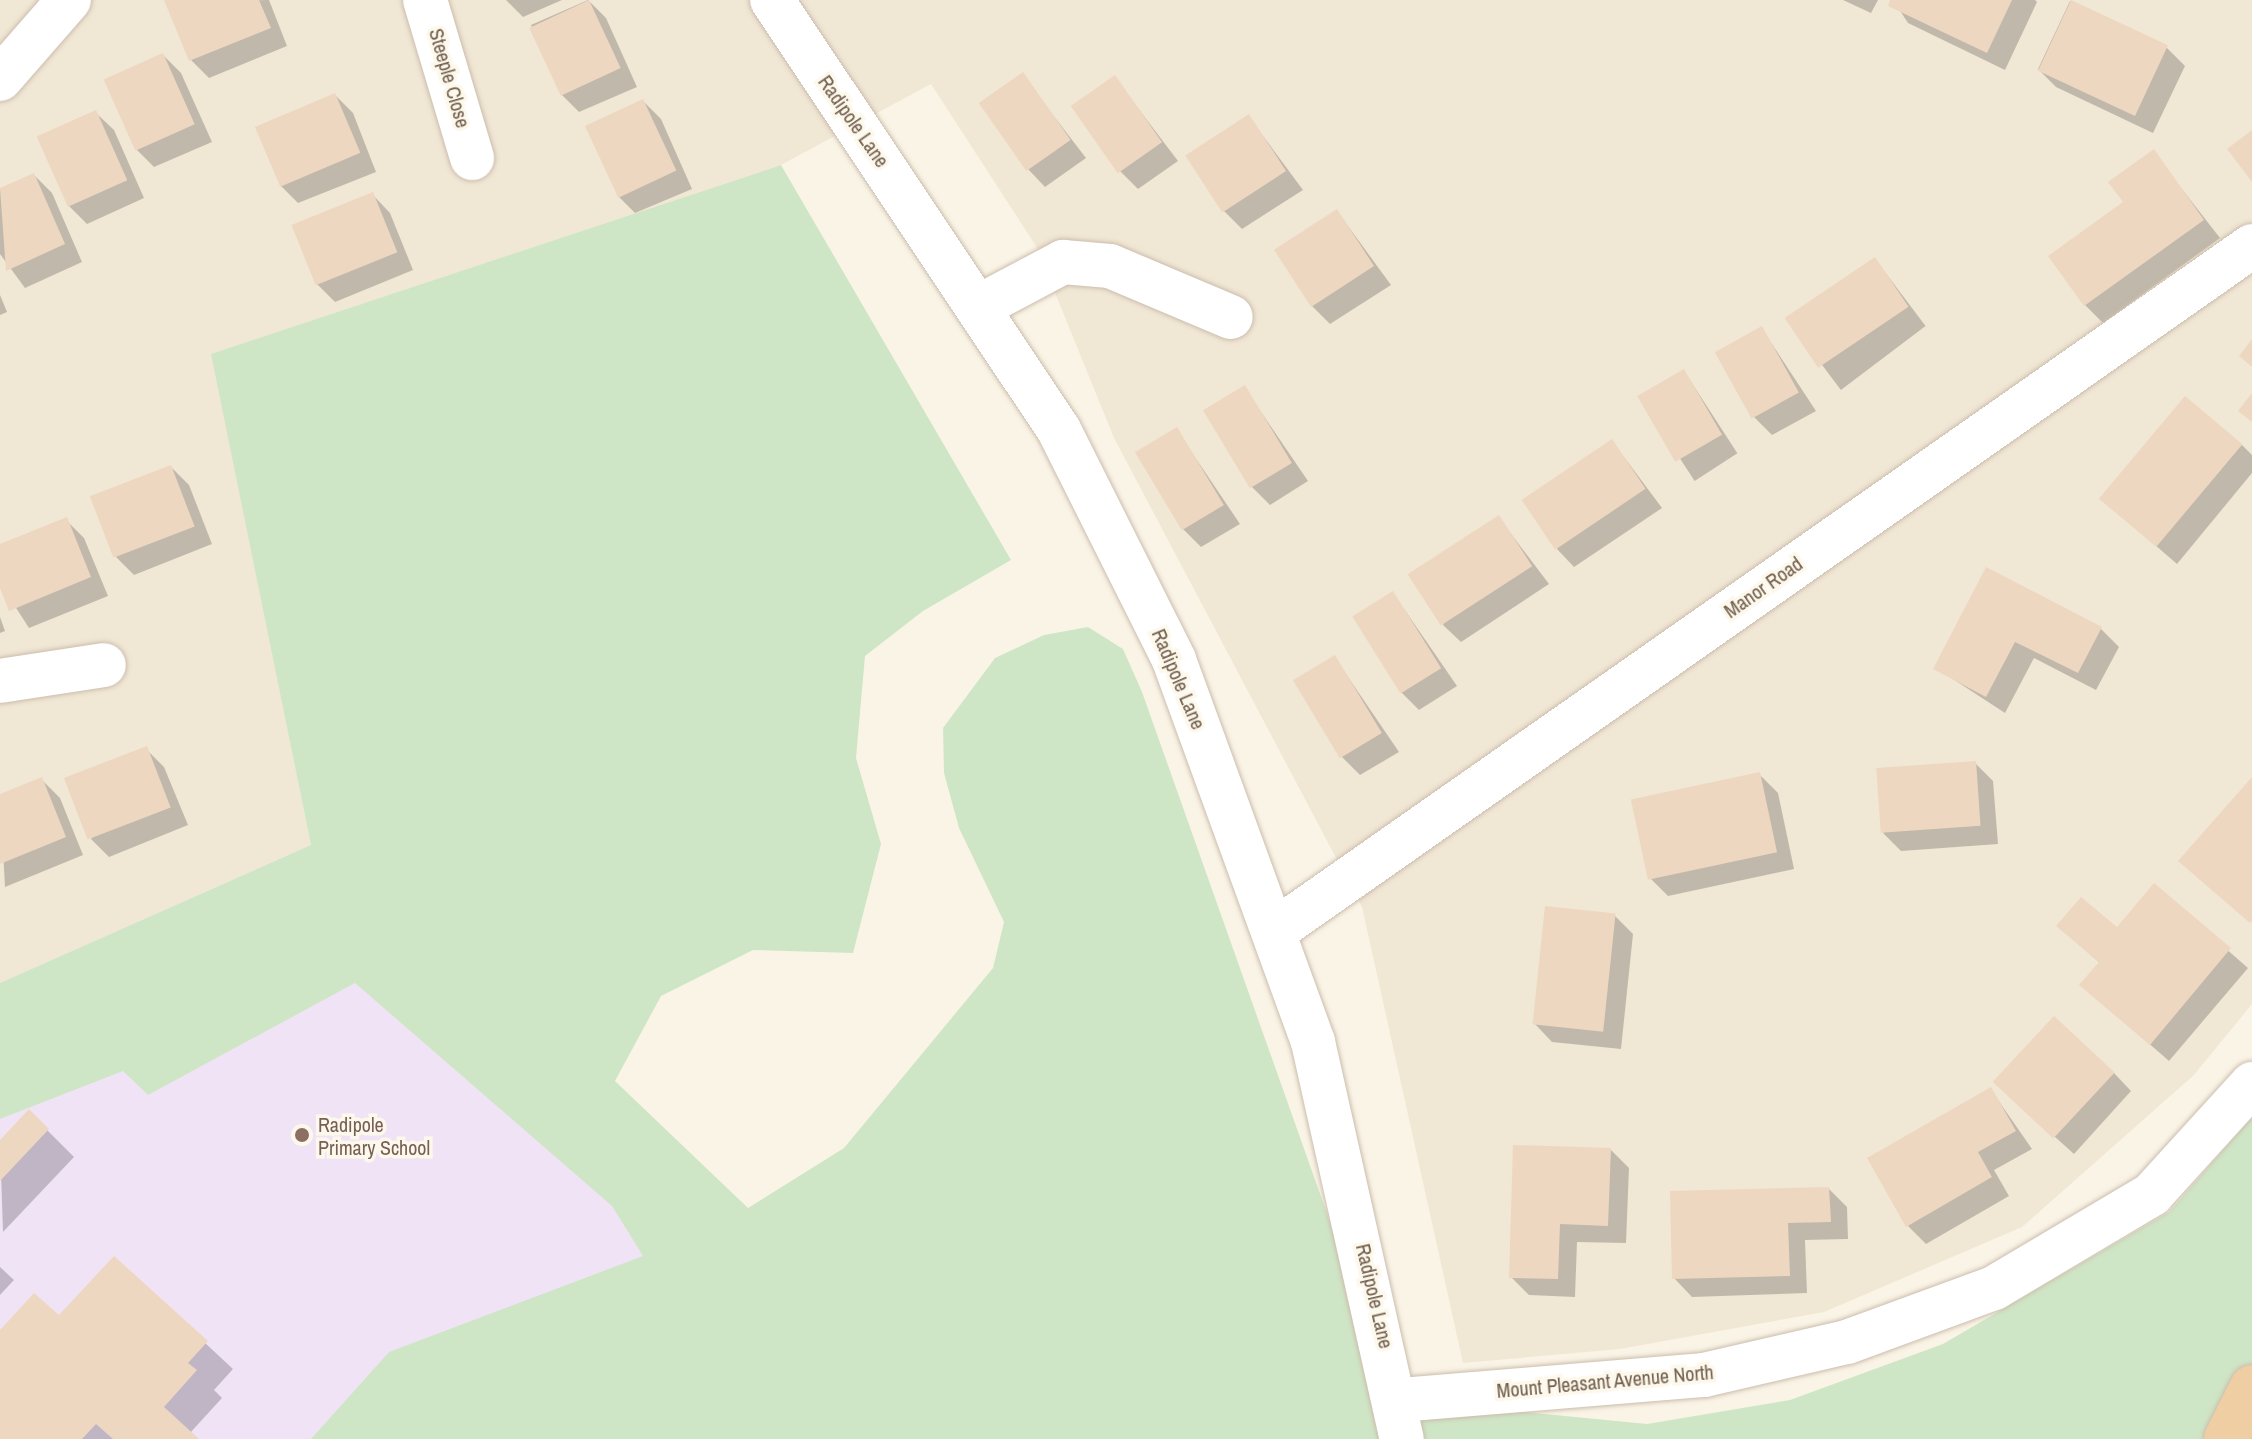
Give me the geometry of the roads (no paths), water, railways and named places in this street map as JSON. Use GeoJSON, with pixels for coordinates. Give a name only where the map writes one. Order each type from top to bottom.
{"type":"FeatureCollection","features":[{"type":"Feature","properties":{"kind":"highway"},"geometry":{"type":"LineString","coordinates":[[2226,1439],[2252,1387]]}},
{"type":"Feature","properties":{"kind":"street","name":"Steeple Close"},"geometry":{"type":"LineString","coordinates":[[425,0],[472,158]]}},
{"type":"Feature","properties":{"kind":"street","name":"Radipole Lane"},"geometry":{"type":"LineString","coordinates":[[772,0],[982,305],[1059,430],[1174,660],[1276,930],[1346,1166],[1400,1419]]}},
{"type":"Feature","properties":{"kind":"street"},"geometry":{"type":"LineString","coordinates":[[0,79],[59,4]]}},
{"type":"Feature","properties":{"kind":"street","name":"Manor Road"},"geometry":{"type":"LineString","coordinates":[[1276,930],[2252,246]]}},
{"type":"Feature","properties":{"kind":"street"},"geometry":{"type":"LineString","coordinates":[[982,305],[1063,262],[1110,266],[1231,317]]}},
{"type":"Feature","properties":{"kind":"street"},"geometry":{"type":"LineString","coordinates":[[0,681],[104,665]]}},
{"type":"Feature","properties":{"kind":"street","name":"Mount Pleasant Avenue North"},"geometry":{"type":"LineString","coordinates":[[1400,1419],[1704,1375],[1847,1342],[1994,1288],[2152,1194],[2252,1084]]}},
{"type":"Feature","properties":{"kind":"place","name":"Radipole Primary School"},"geometry":{"type":"Point","coordinates":[302,1135]}}]}
